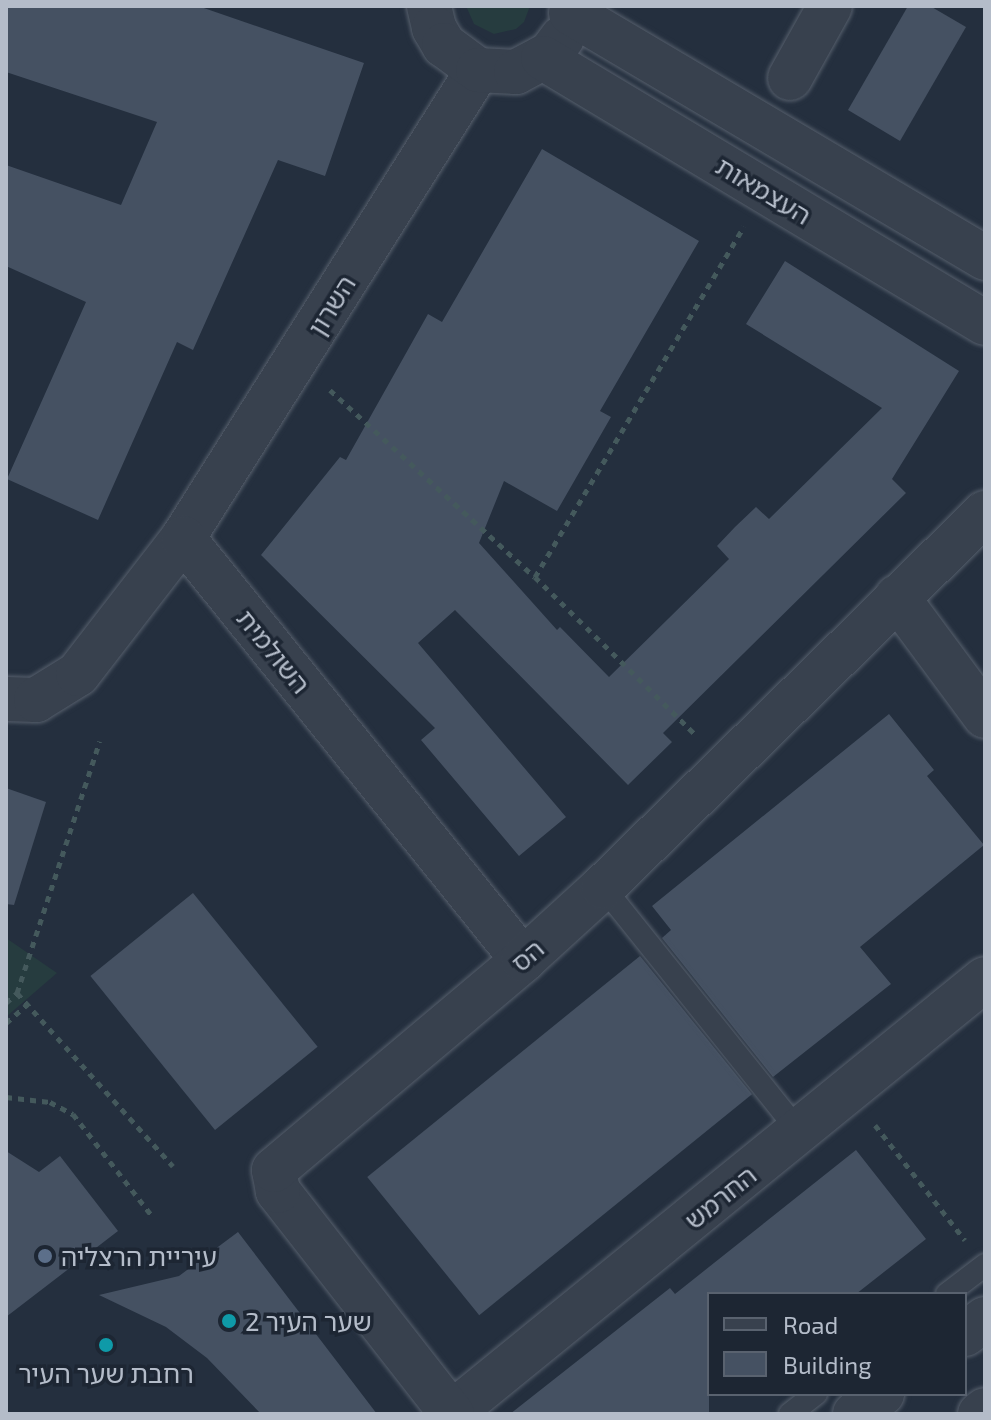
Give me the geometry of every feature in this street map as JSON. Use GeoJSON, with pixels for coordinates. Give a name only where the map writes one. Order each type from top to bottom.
{"type":"FeatureCollection","features":[{"type":"Feature","properties":{"kind":"street"},"geometry":{"type":"LineString","coordinates":[[428,6],[444,45],[478,70],[516,72],[543,58],[564,35],[571,9]]}},
{"type":"Feature","properties":{"kind":"street"},"geometry":{"type":"LineString","coordinates":[[790,78],[830,6]]}},
{"type":"Feature","properties":{"kind":"street","name":"העצמאות"},"geometry":{"type":"LineString","coordinates":[[571,9],[985,258]]}},
{"type":"Feature","properties":{"kind":"street","name":"העצמאות"},"geometry":{"type":"LineString","coordinates":[[543,58],[985,323]]}},
{"type":"Feature","properties":{"kind":"street","name":"השרון"},"geometry":{"type":"LineString","coordinates":[[183,538],[478,70]]}},
{"type":"Feature","properties":{"kind":"street","name":"הס"},"geometry":{"type":"LineString","coordinates":[[452,1414],[278,1191],[274,1170],[523,960],[603,887],[985,513]]}},
{"type":"Feature","properties":{"kind":"street"},"geometry":{"type":"LineString","coordinates":[[6,699],[36,700],[78,674],[183,538]]}},
{"type":"Feature","properties":{"kind":"street","name":"השולמית"},"geometry":{"type":"LineString","coordinates":[[183,538],[523,960]]}},
{"type":"Feature","properties":{"kind":"street"},"geometry":{"type":"LineString","coordinates":[[897,597],[985,716]]}},
{"type":"Feature","properties":{"kind":"street","name":"החרמש"},"geometry":{"type":"LineString","coordinates":[[452,1414],[985,979]]}},
{"type":"Feature","properties":{"kind":"street"},"geometry":{"type":"LineString","coordinates":[[967,1332],[985,1319]]}},
{"type":"Feature","properties":{"kind":"street"},"geometry":{"type":"LineString","coordinates":[[855,1414],[879,1396]]}},
{"type":"Feature","properties":{"kind":"street"},"geometry":{"type":"LineString","coordinates":[[980,1414],[985,1410]]}},
{"type":"Feature","properties":{"kind":"lane"},"geometry":{"type":"LineString","coordinates":[[603,887],[800,1133]]}},
{"type":"Feature","properties":{"kind":"lane"},"geometry":{"type":"LineString","coordinates":[[950,1292],[985,1265]]}},
{"type":"Feature","properties":{"kind":"lane"},"geometry":{"type":"LineString","coordinates":[[790,1414],[813,1396]]}},
{"type":"Feature","properties":{"kind":"path"},"geometry":{"type":"LineString","coordinates":[[535,577],[766,191]]}},
{"type":"Feature","properties":{"kind":"path"},"geometry":{"type":"LineString","coordinates":[[297,359],[535,577],[727,766]]}},
{"type":"Feature","properties":{"kind":"path"},"geometry":{"type":"LineString","coordinates":[[6,1003],[17,993],[100,741]]}},
{"type":"Feature","properties":{"kind":"path"},"geometry":{"type":"LineString","coordinates":[[17,993],[173,1166]]}},
{"type":"Feature","properties":{"kind":"path"},"geometry":{"type":"LineString","coordinates":[[6,1023],[28,1004]]}},
{"type":"Feature","properties":{"kind":"path"},"geometry":{"type":"LineString","coordinates":[[6,1097],[50,1102],[73,1114],[153,1217]]}},
{"type":"Feature","properties":{"kind":"path"},"geometry":{"type":"LineString","coordinates":[[887,1139],[985,1265]]}},
{"type":"Feature","properties":{"kind":"green space"},"geometry":{"type":"Polygon","coordinates":[[[466,6],[530,6],[524,22],[516,29],[494,34],[474,24],[466,6]]]}},
{"type":"Feature","properties":{"kind":"green space"},"geometry":{"type":"Polygon","coordinates":[[[6,938],[57,973],[6,1017],[6,938]]]}},
{"type":"Feature","properties":{"kind":"building"},"geometry":{"type":"Polygon","coordinates":[[[6,6],[198,6],[364,63],[325,176],[278,160],[193,350],[177,342],[98,520],[7,479],[86,302],[6,266],[6,165],[121,205],[157,122],[6,72],[6,6]]]}},
{"type":"Feature","properties":{"kind":"building"},"geometry":{"type":"Polygon","coordinates":[[[908,6],[930,6],[966,27],[900,141],[848,110],[908,6]]]}},
{"type":"Feature","properties":{"kind":"building"},"geometry":{"type":"Polygon","coordinates":[[[542,149],[699,241],[600,411],[611,417],[557,511],[504,481],[479,543],[557,630],[560,627],[609,677],[729,559],[717,546],[735,527],[756,507],[769,519],[882,408],[746,324],[785,261],[959,371],[892,479],[906,493],[663,733],[672,742],[628,785],[455,610],[418,643],[566,817],[519,856],[421,740],[435,728],[261,555],[340,457],[346,460],[428,314],[442,322],[542,149]]]}},
{"type":"Feature","properties":{"kind":"building"},"geometry":{"type":"Polygon","coordinates":[[[889,714],[934,770],[927,776],[984,845],[860,947],[891,984],[773,1077],[662,938],[671,930],[652,906],[889,714]]]}},
{"type":"Feature","properties":{"kind":"building"},"geometry":{"type":"Polygon","coordinates":[[[6,788],[46,802],[14,905],[6,904],[6,788]]]}},
{"type":"Feature","properties":{"kind":"building"},"geometry":{"type":"Polygon","coordinates":[[[193,893],[318,1047],[215,1130],[90,976],[193,893]]]}},
{"type":"Feature","properties":{"kind":"building"},"geometry":{"type":"Polygon","coordinates":[[[640,956],[752,1094],[479,1315],[367,1177],[640,956]]]}},
{"type":"Feature","properties":{"kind":"building"},"geometry":{"type":"Polygon","coordinates":[[[856,1150],[926,1239],[859,1292],[707,1292],[709,1414],[510,1414],[670,1288],[675,1294],[856,1150]]]}},
{"type":"Feature","properties":{"kind":"building","name":"עיריית הרצליה"},"geometry":{"type":"Polygon","coordinates":[[[6,1151],[39,1172],[60,1156],[118,1231],[6,1317],[6,1151]]]}},
{"type":"Feature","properties":{"kind":"building","name":"שער העיר 2"},"geometry":{"type":"Polygon","coordinates":[[[238,1232],[377,1414],[261,1414],[207,1358],[166,1327],[99,1295],[179,1276],[238,1232]]]}},
{"type":"Feature","properties":{"kind":"place","name":"עיריית הרצליה"},"geometry":{"type":"Point","coordinates":[45,1256]}},
{"type":"Feature","properties":{"kind":"place","name":"שער העיר 2"},"geometry":{"type":"Point","coordinates":[229,1321]}},
{"type":"Feature","properties":{"kind":"place","name":"רחבת שער העיר"},"geometry":{"type":"Point","coordinates":[106,1345]}}]}
